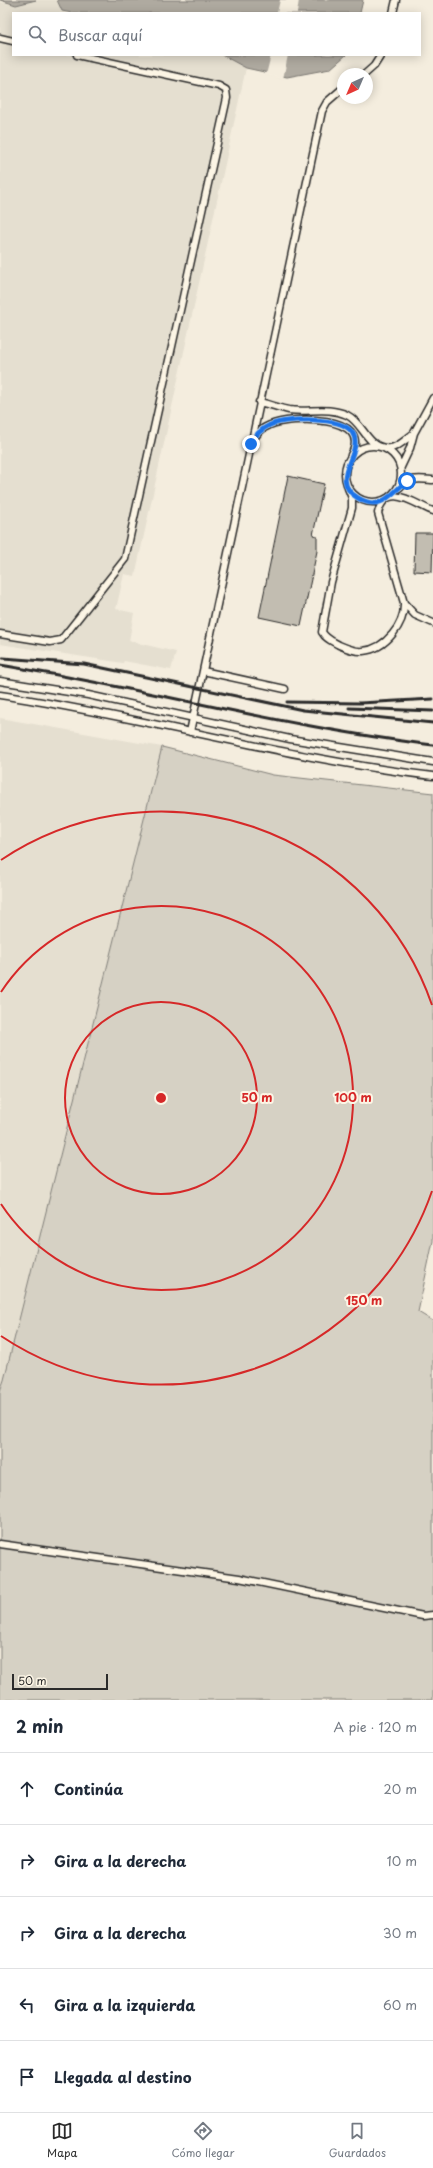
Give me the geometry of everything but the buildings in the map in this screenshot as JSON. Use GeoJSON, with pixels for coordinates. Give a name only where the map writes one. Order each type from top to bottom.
{"type":"FeatureCollection","features":[{"type":"Feature","properties":{"kind":"lane"},"geometry":{"type":"LineString","coordinates":[[393,12],[396,0]]}},
{"type":"Feature","properties":{"kind":"lane"},"geometry":{"type":"LineString","coordinates":[[0,38],[12,41]]}},
{"type":"Feature","properties":{"kind":"lane"},"geometry":{"type":"LineString","coordinates":[[0,634],[50,642],[61,640],[125,559],[227,98],[226,92],[219,86],[82,56]]}},
{"type":"Feature","properties":{"kind":"lane"},"geometry":{"type":"LineString","coordinates":[[372,68],[380,56]]}},
{"type":"Feature","properties":{"kind":"lane"},"geometry":{"type":"LineString","coordinates":[[190,732],[248,451],[322,111],[327,102],[337,93]]}},
{"type":"Feature","properties":{"kind":"lane"},"geometry":{"type":"LineString","coordinates":[[396,492],[401,480],[401,467],[410,448],[414,433],[433,398]]}},
{"type":"Feature","properties":{"kind":"lane"},"geometry":{"type":"LineString","coordinates":[[259,402],[290,410],[340,412],[354,419],[370,441],[391,452],[401,467]]}},
{"type":"Feature","properties":{"kind":"lane"},"geometry":{"type":"LineString","coordinates":[[248,451],[258,433],[271,424],[287,421],[320,420],[341,425],[353,434],[355,447],[345,469],[345,479],[352,498],[352,508],[331,582],[322,632],[327,639],[362,652],[369,650],[383,642],[399,626],[404,612],[404,603],[379,519],[379,508],[407,481],[413,479],[433,480]]}},
{"type":"Feature","properties":{"kind":"lane"},"geometry":{"type":"LineString","coordinates":[[349,460],[355,452],[364,447],[373,446],[383,448],[395,446],[414,433]]}},
{"type":"Feature","properties":{"kind":"lane"},"geometry":{"type":"LineString","coordinates":[[348,488],[355,496],[363,501],[376,502],[402,496],[433,511]]}},
{"type":"Feature","properties":{"kind":"lane"},"geometry":{"type":"LineString","coordinates":[[404,603],[415,616],[433,623]]}},
{"type":"Feature","properties":{"kind":"lane"},"geometry":{"type":"LineString","coordinates":[[203,670],[285,689]]}},
{"type":"Feature","properties":{"kind":"lane"},"geometry":{"type":"LineString","coordinates":[[0,681],[88,695],[333,747],[433,762]]}},
{"type":"Feature","properties":{"kind":"lane"},"geometry":{"type":"LineString","coordinates":[[0,695],[57,704],[329,761],[433,776]]}},
{"type":"Feature","properties":{"kind":"lane"},"geometry":{"type":"LineString","coordinates":[[0,1544],[239,1578],[423,1616],[433,1615]]}},
{"type":"Feature","properties":{"kind":"shaded area"},"geometry":{"type":"Polygon","coordinates":[[[0,0],[36,0],[16,5],[0,0]]]}},
{"type":"Feature","properties":{"kind":"shaded area"},"geometry":{"type":"Polygon","coordinates":[[[36,0],[57,0],[62,11],[67,12],[12,12],[12,56],[224,56],[246,68],[135,576],[124,574],[116,609],[134,613],[129,641],[176,652],[171,670],[124,661],[123,663],[0,644],[0,2],[16,5],[36,0]]]}},
{"type":"Feature","properties":{"kind":"shaded area"},"geometry":{"type":"Polygon","coordinates":[[[57,0],[363,0],[360,12],[62,11],[57,0]]]}},
{"type":"Feature","properties":{"kind":"shaded area"},"geometry":{"type":"Polygon","coordinates":[[[224,56],[345,56],[330,69],[287,77],[246,68],[224,56]]]}},
{"type":"Feature","properties":{"kind":"shaded area"},"geometry":{"type":"Polygon","coordinates":[[[0,718],[162,747],[0,1391],[0,718]]]}},
{"type":"Feature","properties":{"kind":"shaded area"},"geometry":{"type":"Polygon","coordinates":[[[162,747],[273,775],[433,793],[433,1241],[418,1312],[433,1321],[433,1700],[0,1700],[0,1391],[162,747]]]}},
{"type":"Feature","properties":{"kind":"pier"},"geometry":{"type":"Polygon","coordinates":[[[280,0],[299,0],[297,12],[277,12],[280,0]]]}},
{"type":"Feature","properties":{"kind":"pier"},"geometry":{"type":"Polygon","coordinates":[[[271,56],[288,56],[283,79],[266,75],[271,56]]]}},
{"type":"Feature","properties":{"kind":"railway"},"geometry":{"type":"LineString","coordinates":[[3,658],[84,664],[303,710],[433,723]]}},
{"type":"Feature","properties":{"kind":"railway"},"geometry":{"type":"LineString","coordinates":[[0,665],[54,674],[324,729],[433,745]]}},
{"type":"Feature","properties":{"kind":"railway"},"geometry":{"type":"LineString","coordinates":[[287,702],[360,703],[433,699]]}},
{"type":"Feature","properties":{"kind":"railway"},"geometry":{"type":"LineString","coordinates":[[349,708],[433,711]]}},
{"type":"Feature","properties":{"kind":"route"},"geometry":{"type":"LineString","coordinates":[[251,444],[258,433],[271,424],[287,421],[320,420],[335,422],[346,427],[353,434],[356,442],[345,469],[345,479],[348,488],[355,496],[363,501],[372,503],[381,502],[389,498],[407,481]]}}]}
